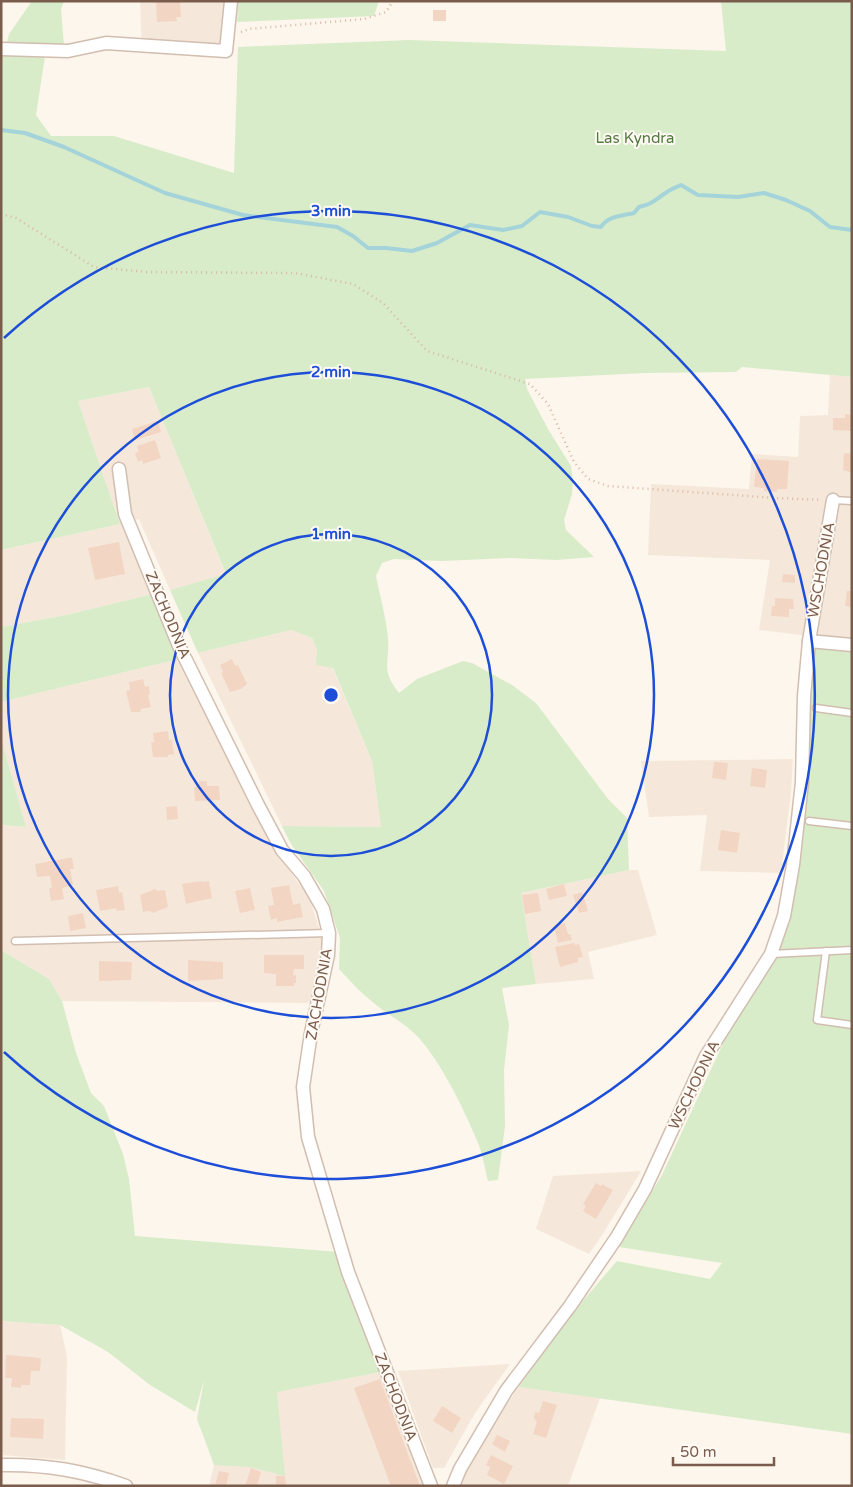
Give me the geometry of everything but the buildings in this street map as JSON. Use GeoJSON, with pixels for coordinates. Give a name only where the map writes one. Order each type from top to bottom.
{"type":"FeatureCollection","features":[{"type":"Feature","properties":{"kind":"street"},"geometry":{"type":"LineString","coordinates":[[1,50],[68,51],[106,44],[226,51],[231,1]]}},
{"type":"Feature","properties":{"kind":"street","name":"ZACHODNIA"},"geometry":{"type":"LineString","coordinates":[[119,469],[125,514],[179,646],[282,850],[304,876],[323,909],[329,933],[328,955],[311,1033],[303,1087],[308,1137],[348,1272],[431,1486]]}},
{"type":"Feature","properties":{"kind":"street","name":"WSCHODNIA"},"geometry":{"type":"LineString","coordinates":[[453,1486],[460,1469],[506,1391],[570,1306],[617,1237],[645,1189],[706,1056],[772,954],[784,916],[793,865],[802,782],[804,696],[809,641],[833,500]]}},
{"type":"Feature","properties":{"kind":"street"},"geometry":{"type":"LineString","coordinates":[[809,641],[852,646]]}},
{"type":"Feature","properties":{"kind":"street"},"geometry":{"type":"LineString","coordinates":[[1,1465],[41,1466],[82,1472],[126,1486]]}},
{"type":"Feature","properties":{"kind":"lane"},"geometry":{"type":"LineString","coordinates":[[833,500],[852,501]]}},
{"type":"Feature","properties":{"kind":"lane"},"geometry":{"type":"LineString","coordinates":[[816,708],[852,713]]}},
{"type":"Feature","properties":{"kind":"lane"},"geometry":{"type":"LineString","coordinates":[[809,821],[852,826]]}},
{"type":"Feature","properties":{"kind":"lane"},"geometry":{"type":"LineString","coordinates":[[15,941],[329,933]]}},
{"type":"Feature","properties":{"kind":"lane"},"geometry":{"type":"LineString","coordinates":[[772,954],[852,950]]}},
{"type":"Feature","properties":{"kind":"lane"},"geometry":{"type":"LineString","coordinates":[[826,951],[817,1020],[852,1025]]}},
{"type":"Feature","properties":{"kind":"path"},"geometry":{"type":"LineString","coordinates":[[227,37],[249,30],[364,19],[386,12],[393,1]]}},
{"type":"Feature","properties":{"kind":"path"},"geometry":{"type":"LineString","coordinates":[[1,214],[16,218],[94,267],[147,272],[295,274],[353,284],[382,302],[427,352],[530,384],[548,404],[574,462],[588,479],[608,486],[775,498],[833,500]]}},
{"type":"Feature","properties":{"kind":"shaded area"},"geometry":{"type":"Polygon","coordinates":[[[140,1],[224,1],[221,48],[142,51],[140,1]]]}},
{"type":"Feature","properties":{"kind":"shaded area"},"geometry":{"type":"Polygon","coordinates":[[[830,375],[852,377],[852,641],[759,630],[770,560],[648,555],[651,484],[749,489],[752,454],[798,457],[800,416],[828,415],[830,375]]]}},
{"type":"Feature","properties":{"kind":"shaded area"},"geometry":{"type":"Polygon","coordinates":[[[149,387],[226,575],[170,590],[139,519],[121,524],[153,594],[66,615],[1,627],[1,550],[120,524],[78,401],[149,387]]]}},
{"type":"Feature","properties":{"kind":"shaded area"},"geometry":{"type":"Polygon","coordinates":[[[291,630],[312,638],[317,650],[332,667],[372,761],[381,827],[282,826],[198,653],[291,630]]]}},
{"type":"Feature","properties":{"kind":"shaded area"},"geometry":{"type":"Polygon","coordinates":[[[183,658],[277,853],[310,899],[323,941],[323,968],[315,1003],[62,1001],[49,979],[1,950],[1,825],[26,827],[1,738],[1,702],[183,658]]]}},
{"type":"Feature","properties":{"kind":"shaded area"},"geometry":{"type":"Polygon","coordinates":[[[793,759],[781,873],[700,871],[707,815],[649,817],[641,761],[793,759]]]}},
{"type":"Feature","properties":{"kind":"shaded area"},"geometry":{"type":"Polygon","coordinates":[[[629,870],[638,870],[657,935],[588,952],[594,979],[536,984],[521,893],[629,870]]]}},
{"type":"Feature","properties":{"kind":"shaded area"},"geometry":{"type":"Polygon","coordinates":[[[641,1171],[589,1254],[536,1229],[553,1176],[641,1171]]]}},
{"type":"Feature","properties":{"kind":"shaded area"},"geometry":{"type":"Polygon","coordinates":[[[1,1321],[60,1325],[67,1356],[65,1460],[1,1455],[1,1321]]]}},
{"type":"Feature","properties":{"kind":"shaded area"},"geometry":{"type":"Polygon","coordinates":[[[510,1364],[475,1413],[444,1468],[433,1468],[398,1371],[510,1364]]]}},
{"type":"Feature","properties":{"kind":"shaded area"},"geometry":{"type":"Polygon","coordinates":[[[381,1372],[426,1486],[209,1486],[214,1465],[243,1465],[276,1392],[381,1372]]]}},
{"type":"Feature","properties":{"kind":"shaded area"},"geometry":{"type":"Polygon","coordinates":[[[519,1387],[600,1398],[568,1486],[459,1486],[468,1465],[493,1423],[519,1387]]]}},
{"type":"Feature","properties":{"kind":"green space","name":"Las Kyndra"},"geometry":{"type":"Polygon","coordinates":[[[32,1],[64,1],[61,9],[64,46],[45,56],[36,115],[51,136],[114,136],[234,173],[238,47],[409,40],[726,51],[721,1],[852,1],[852,377],[742,367],[736,372],[645,373],[525,379],[527,389],[548,429],[571,466],[572,494],[564,520],[566,530],[594,557],[556,560],[510,558],[442,561],[394,559],[382,563],[376,576],[387,630],[388,672],[393,685],[399,693],[417,679],[463,661],[472,663],[512,685],[536,703],[608,799],[627,818],[629,870],[521,893],[536,984],[502,988],[509,1025],[504,1070],[505,1126],[498,1180],[488,1181],[480,1148],[451,1086],[434,1057],[415,1034],[380,1008],[339,969],[340,938],[324,891],[291,844],[282,826],[381,827],[372,761],[333,668],[316,665],[317,650],[312,638],[291,630],[198,653],[170,590],[226,574],[149,387],[78,401],[120,524],[1,550],[1,45],[7,42],[9,34],[32,1]]]}},
{"type":"Feature","properties":{"kind":"green space"},"geometry":{"type":"Polygon","coordinates":[[[238,1],[379,1],[374,16],[237,22],[238,1]]]}},
{"type":"Feature","properties":{"kind":"green space"},"geometry":{"type":"Polygon","coordinates":[[[153,594],[183,658],[1,702],[1,627],[66,615],[153,594]]]}},
{"type":"Feature","properties":{"kind":"green space"},"geometry":{"type":"Polygon","coordinates":[[[814,635],[852,641],[852,1434],[519,1387],[569,1317],[617,1261],[710,1279],[722,1263],[619,1247],[662,1175],[732,1024],[780,940],[806,794],[814,635]]]}},
{"type":"Feature","properties":{"kind":"green space"},"geometry":{"type":"Polygon","coordinates":[[[1,738],[26,827],[1,825],[1,738]]]}},
{"type":"Feature","properties":{"kind":"green space"},"geometry":{"type":"Polygon","coordinates":[[[1,950],[49,979],[62,1001],[76,1053],[91,1093],[104,1106],[123,1154],[129,1179],[135,1236],[339,1252],[381,1372],[277,1392],[285,1476],[250,1467],[214,1465],[197,1419],[204,1380],[195,1412],[150,1385],[108,1352],[60,1325],[1,1321],[1,950]]]}},
{"type":"Feature","properties":{"kind":"waterway"},"geometry":{"type":"LineString","coordinates":[[1,130],[25,133],[64,147],[165,193],[243,215],[337,227],[353,236],[368,248],[412,251],[437,243],[470,225],[503,230],[522,226],[540,212],[568,217],[592,226],[601,227],[611,219],[634,213],[639,207],[651,203],[681,185],[698,195],[738,197],[764,193],[810,211],[830,227],[852,230]]}}]}
